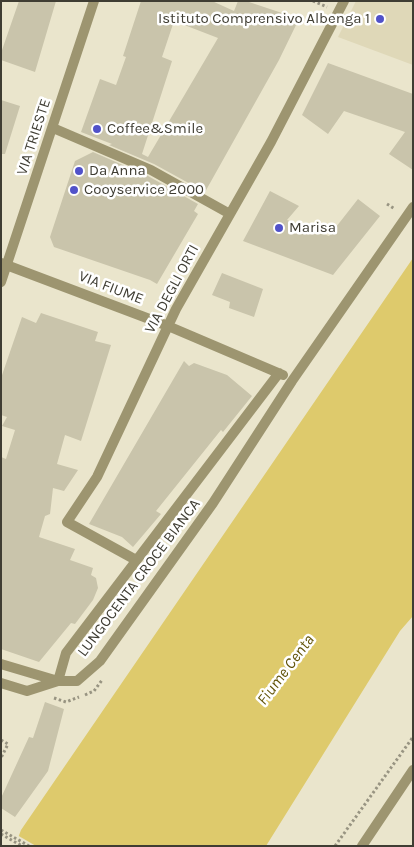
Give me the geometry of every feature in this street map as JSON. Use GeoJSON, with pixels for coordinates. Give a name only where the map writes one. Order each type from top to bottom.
{"type":"FeatureCollection","features":[{"type":"Feature","properties":{"kind":"street","name":"VIA TRIESTE"},"geometry":{"type":"LineString","coordinates":[[1,282],[4,264],[53,128],[94,1]]}},
{"type":"Feature","properties":{"kind":"street","name":"VIA DEGLI ORTI"},"geometry":{"type":"LineString","coordinates":[[136,560],[66,522],[97,477],[168,326],[271,142],[344,1]]}},
{"type":"Feature","properties":{"kind":"street"},"geometry":{"type":"LineString","coordinates":[[53,128],[151,170],[230,214]]}},
{"type":"Feature","properties":{"kind":"street","name":"LUNGOCENTA CROCE BIANCA"},"geometry":{"type":"LineString","coordinates":[[280,373],[66,653],[58,682],[77,680],[100,661],[213,503],[292,381],[413,207]]}},
{"type":"Feature","properties":{"kind":"street","name":"VIA FIUME"},"geometry":{"type":"LineString","coordinates":[[4,264],[168,326],[280,373],[292,381]]}},
{"type":"Feature","properties":{"kind":"street"},"geometry":{"type":"LineString","coordinates":[[1,664],[58,682]]}},
{"type":"Feature","properties":{"kind":"street"},"geometry":{"type":"LineString","coordinates":[[1,683],[26,691],[58,682]]}},
{"type":"Feature","properties":{"kind":"street"},"geometry":{"type":"LineString","coordinates":[[362,846],[413,770]]}},
{"type":"Feature","properties":{"kind":"path"},"geometry":{"type":"LineString","coordinates":[[335,846],[413,737]]}},
{"type":"Feature","properties":{"kind":"path"},"geometry":{"type":"LineString","coordinates":[[1,740],[8,744],[1,758]]}},
{"type":"Feature","properties":{"kind":"path"},"geometry":{"type":"LineString","coordinates":[[1,830],[29,846]]}},
{"type":"Feature","properties":{"kind":"path"},"geometry":{"type":"LineString","coordinates":[[1,834],[22,846]]}},
{"type":"Feature","properties":{"kind":"shaded area","name":"Istituto Comprensivo Albenga 1"},"geometry":{"type":"Polygon","coordinates":[[[356,1],[413,1],[413,65],[338,37],[356,1]]]}},
{"type":"Feature","properties":{"kind":"water","name":"Fiume Centa"},"geometry":{"type":"Polygon","coordinates":[[[413,258],[413,616],[400,631],[266,846],[15,846],[21,830],[413,258]]]}},
{"type":"Feature","properties":{"kind":"pier"},"geometry":{"type":"Polygon","coordinates":[[[17,835],[36,846],[13,846],[17,835]]]}},
{"type":"Feature","properties":{"kind":"building"},"geometry":{"type":"Polygon","coordinates":[[[19,1],[56,1],[35,72],[1,60],[1,53],[19,1]]]}},
{"type":"Feature","properties":{"kind":"building"},"geometry":{"type":"Polygon","coordinates":[[[141,1],[212,1],[234,11],[238,1],[246,1],[291,16],[296,25],[279,60],[205,192],[154,164],[81,132],[100,79],[116,85],[126,57],[123,56],[141,1]],[[174,21],[162,57],[172,61],[142,154],[148,157],[218,38],[174,21]]]}},
{"type":"Feature","properties":{"kind":"building"},"geometry":{"type":"Polygon","coordinates":[[[328,63],[413,94],[413,170],[389,154],[405,132],[344,111],[328,134],[302,115],[328,63]]]}},
{"type":"Feature","properties":{"kind":"building"},"geometry":{"type":"Polygon","coordinates":[[[1,100],[20,106],[5,154],[1,154],[1,100]]]}},
{"type":"Feature","properties":{"kind":"building"},"geometry":{"type":"Polygon","coordinates":[[[93,152],[148,176],[198,204],[194,211],[198,214],[157,284],[54,247],[50,237],[75,161],[93,152]]]}},
{"type":"Feature","properties":{"kind":"building","name":"Marisa"},"geometry":{"type":"Polygon","coordinates":[[[270,191],[299,206],[287,220],[329,236],[358,199],[380,216],[333,275],[243,241],[270,191]]]}},
{"type":"Feature","properties":{"kind":"building"},"geometry":{"type":"Polygon","coordinates":[[[222,273],[263,289],[254,317],[229,308],[230,302],[212,295],[222,273]]]}},
{"type":"Feature","properties":{"kind":"building"},"geometry":{"type":"Polygon","coordinates":[[[41,313],[98,332],[95,341],[111,345],[81,441],[65,435],[57,464],[78,470],[64,491],[53,488],[50,514],[45,516],[39,537],[75,549],[70,560],[93,568],[91,575],[96,578],[98,588],[93,600],[75,624],[71,623],[39,662],[1,649],[1,457],[6,459],[15,430],[2,426],[7,417],[1,415],[1,378],[22,317],[36,323],[41,313]]]}},
{"type":"Feature","properties":{"kind":"building"},"geometry":{"type":"Polygon","coordinates":[[[184,361],[189,366],[194,363],[227,375],[252,396],[223,432],[221,430],[156,511],[161,514],[133,547],[122,537],[89,524],[184,361]]]}},
{"type":"Feature","properties":{"kind":"building"},"geometry":{"type":"Polygon","coordinates":[[[45,702],[64,709],[48,771],[15,817],[1,808],[1,798],[29,737],[33,738],[45,702]]]}},
{"type":"Feature","properties":{"kind":"place","name":"Istituto Comprensivo Albenga 1"},"geometry":{"type":"Point","coordinates":[380,19]}},
{"type":"Feature","properties":{"kind":"place","name":"Coffee&Smile"},"geometry":{"type":"Point","coordinates":[97,129]}},
{"type":"Feature","properties":{"kind":"place","name":"Da Anna"},"geometry":{"type":"Point","coordinates":[79,171]}},
{"type":"Feature","properties":{"kind":"place","name":"Cooyservice 2000"},"geometry":{"type":"Point","coordinates":[74,190]}},
{"type":"Feature","properties":{"kind":"place","name":"Marisa"},"geometry":{"type":"Point","coordinates":[279,228]}}]}
